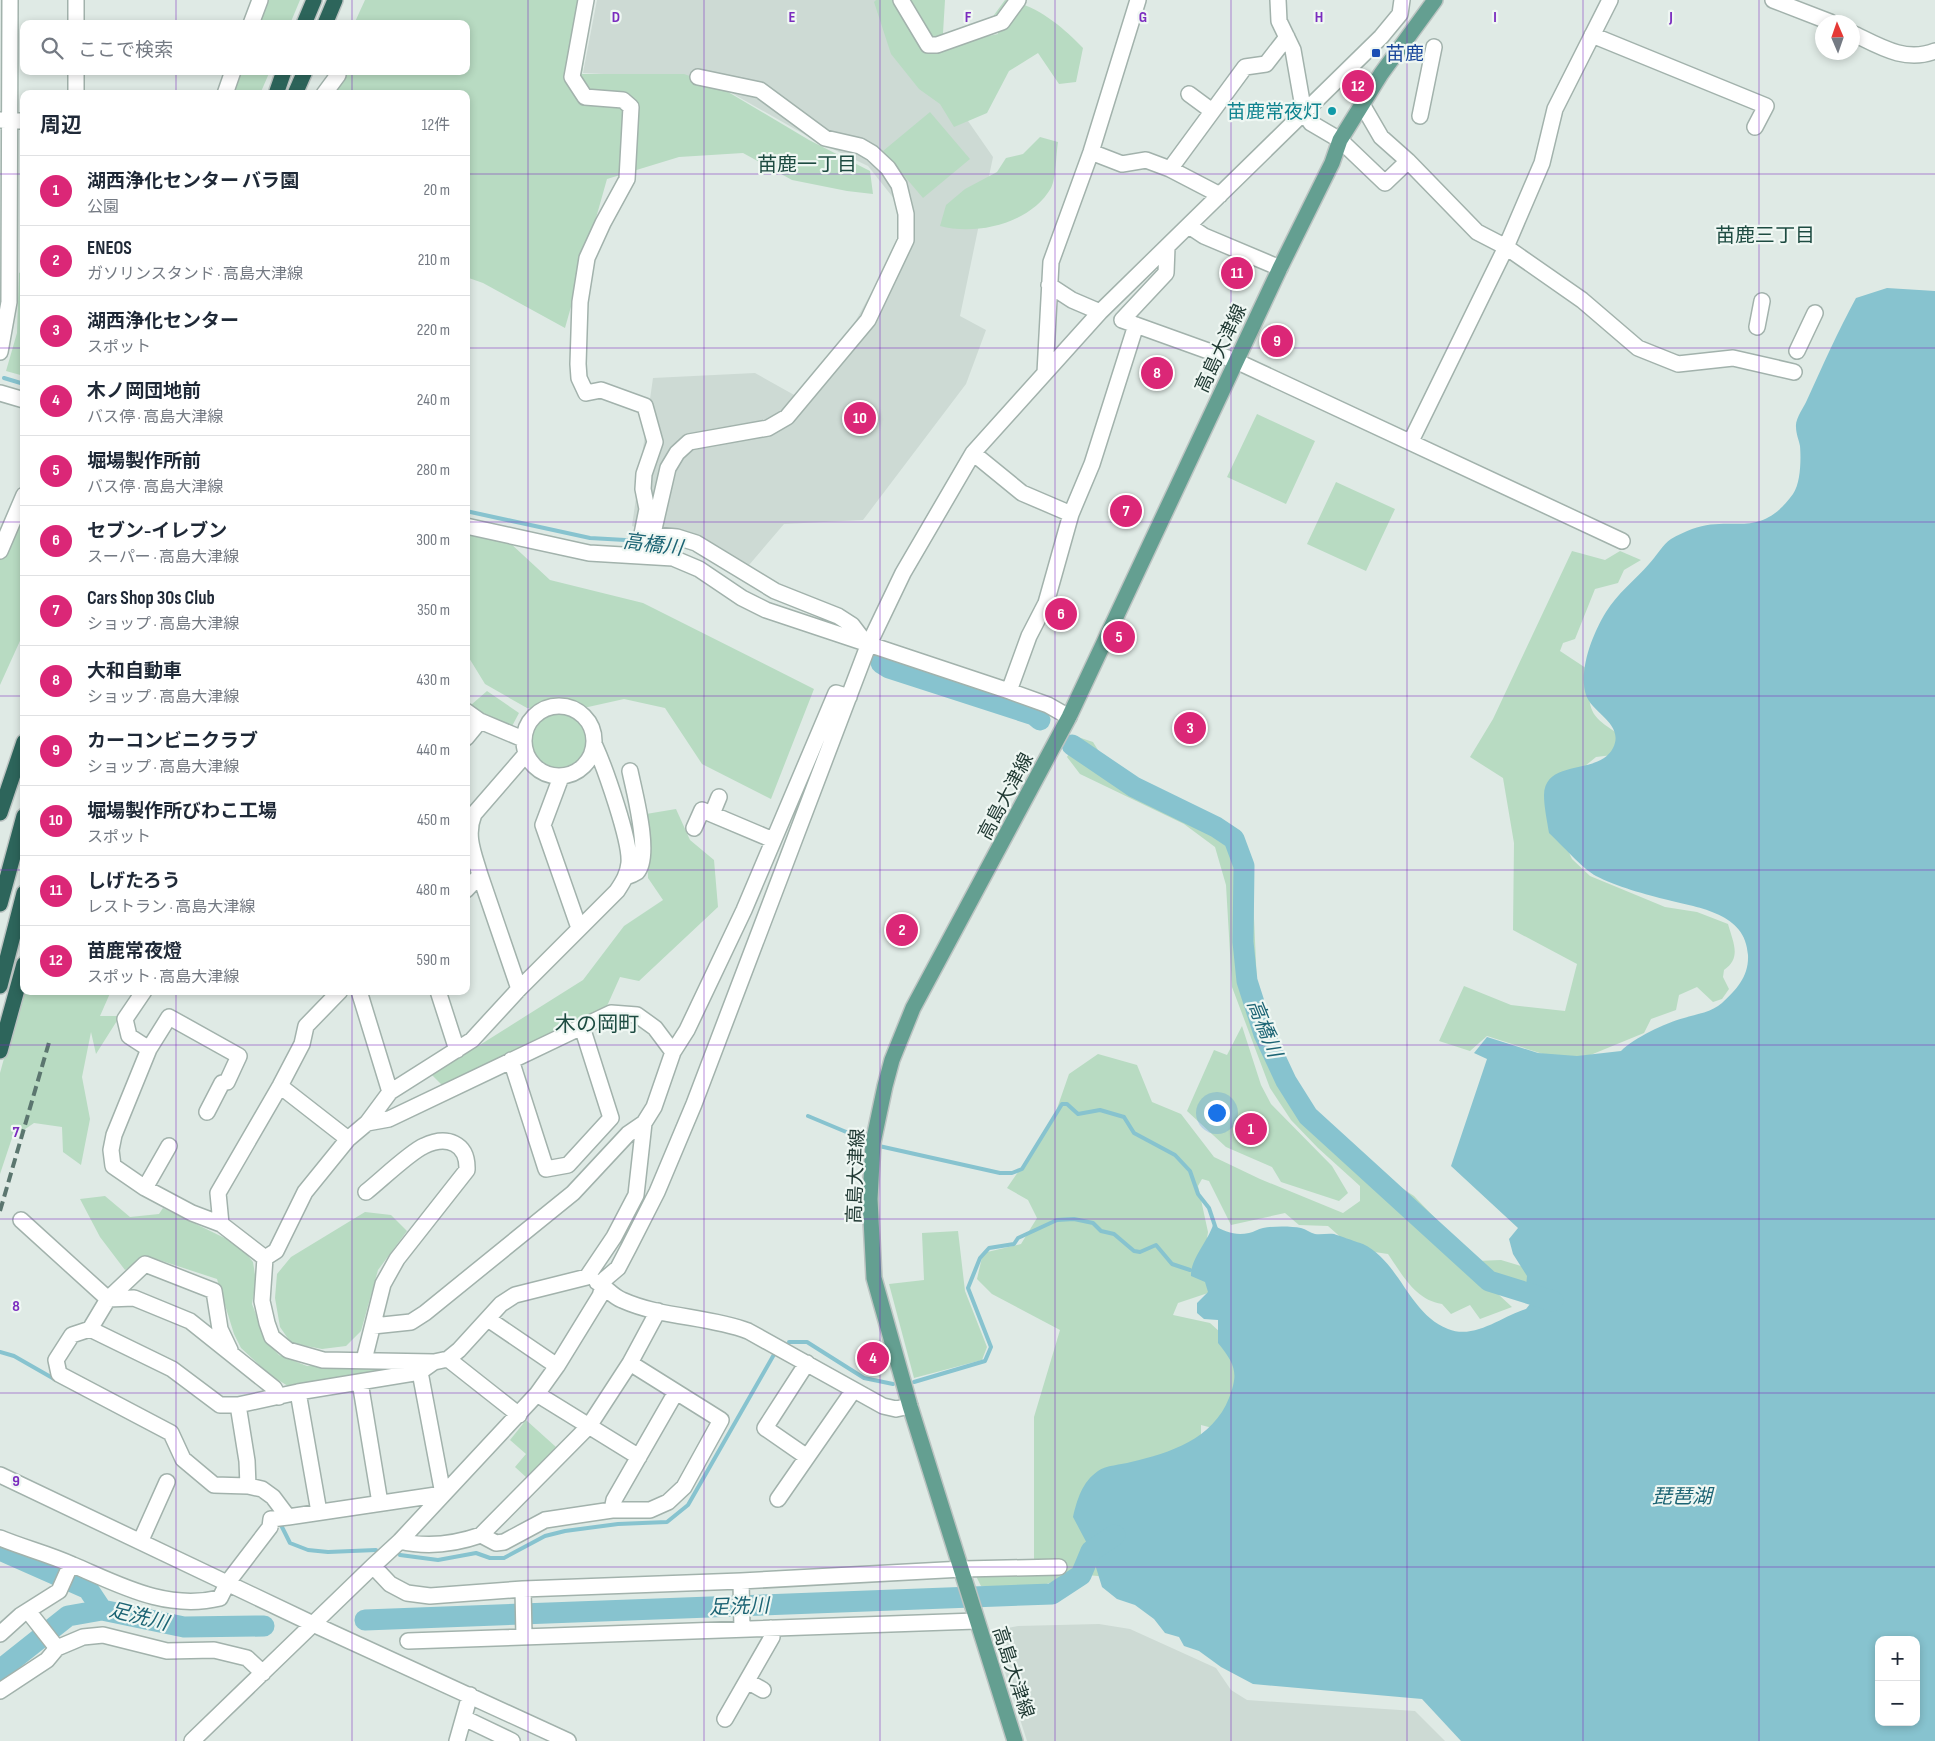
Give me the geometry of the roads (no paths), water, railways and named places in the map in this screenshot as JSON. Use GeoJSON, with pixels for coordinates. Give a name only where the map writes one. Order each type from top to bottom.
{"type":"FeatureCollection","features":[{"type":"Feature","properties":{"kind":"highway"},"geometry":{"type":"LineString","coordinates":[[306,20],[314,0]]}},
{"type":"Feature","properties":{"kind":"highway"},"geometry":{"type":"LineString","coordinates":[[327,20],[335,0]]}},
{"type":"Feature","properties":{"kind":"highway"},"geometry":{"type":"LineString","coordinates":[[277,90],[283,75]]}},
{"type":"Feature","properties":{"kind":"highway"},"geometry":{"type":"LineString","coordinates":[[297,90],[303,75]]}},
{"type":"Feature","properties":{"kind":"highway"},"geometry":{"type":"LineString","coordinates":[[0,813],[20,754]]}},
{"type":"Feature","properties":{"kind":"highway"},"geometry":{"type":"LineString","coordinates":[[0,904],[20,831]]}},
{"type":"Feature","properties":{"kind":"highway"},"geometry":{"type":"LineString","coordinates":[[0,986],[20,908]]}},
{"type":"Feature","properties":{"kind":"highway"},"geometry":{"type":"LineString","coordinates":[[0,1051],[20,978]]}},
{"type":"Feature","properties":{"kind":"main road","name":"高島大津線"},"geometry":{"type":"LineString","coordinates":[[1015,1741],[976,1618],[964,1573],[910,1406],[874,1278],[870,1198],[876,1124],[892,1060],[913,1008],[1067,722],[1280,268],[1332,163],[1340,140],[1363,106],[1381,74],[1435,0]]}},
{"type":"Feature","properties":{"kind":"street"},"geometry":{"type":"LineString","coordinates":[[0,352],[17,258],[11,121],[10,0]]}},
{"type":"Feature","properties":{"kind":"street"},"geometry":{"type":"LineString","coordinates":[[76,0],[76,20]]}},
{"type":"Feature","properties":{"kind":"street"},"geometry":{"type":"LineString","coordinates":[[252,20],[260,0]]}},
{"type":"Feature","properties":{"kind":"street"},"geometry":{"type":"LineString","coordinates":[[586,0],[572,77],[585,97],[623,100],[631,107],[627,179],[603,223],[587,258],[580,302],[579,378],[586,393],[601,390],[645,406],[655,442],[644,474],[643,489],[647,510],[642,534],[677,537],[696,543],[775,591],[838,616],[852,625],[868,646]]}},
{"type":"Feature","properties":{"kind":"street"},"geometry":{"type":"LineString","coordinates":[[901,0],[928,45],[937,45],[1002,22],[1018,0]]}},
{"type":"Feature","properties":{"kind":"street"},"geometry":{"type":"LineString","coordinates":[[1045,373],[1051,262],[1091,152],[1138,0]]}},
{"type":"Feature","properties":{"kind":"street"},"geometry":{"type":"LineString","coordinates":[[1278,0],[1279,21],[1293,50],[1304,113],[1311,123],[1340,140],[1385,184],[1408,161]]}},
{"type":"Feature","properties":{"kind":"street"},"geometry":{"type":"LineString","coordinates":[[192,1741],[372,1566],[400,1542],[519,1414],[537,1394],[557,1366],[600,1296],[602,1285],[618,1268],[657,1192],[694,1104],[868,646],[903,573],[973,453],[1100,312],[1381,37],[1400,14],[1402,0]]}},
{"type":"Feature","properties":{"kind":"street"},"geometry":{"type":"LineString","coordinates":[[1411,441],[1506,247],[1542,163],[1555,109],[1610,0]]}},
{"type":"Feature","properties":{"kind":"street"},"geometry":{"type":"LineString","coordinates":[[1773,0],[1815,16]]}},
{"type":"Feature","properties":{"kind":"street"},"geometry":{"type":"LineString","coordinates":[[1592,35],[1766,106],[1755,127]]}},
{"type":"Feature","properties":{"kind":"street"},"geometry":{"type":"LineString","coordinates":[[1170,169],[1245,68],[1266,64],[1287,37]]}},
{"type":"Feature","properties":{"kind":"street"},"geometry":{"type":"LineString","coordinates":[[1860,37],[1897,54],[1925,55],[1935,51]]}},
{"type":"Feature","properties":{"kind":"street"},"geometry":{"type":"LineString","coordinates":[[1420,116],[1434,47]]}},
{"type":"Feature","properties":{"kind":"street"},"geometry":{"type":"LineString","coordinates":[[76,75],[76,90]]}},
{"type":"Feature","properties":{"kind":"street"},"geometry":{"type":"LineString","coordinates":[[226,90],[232,75]]}},
{"type":"Feature","properties":{"kind":"street"},"geometry":{"type":"LineString","coordinates":[[327,90],[338,75]]}},
{"type":"Feature","properties":{"kind":"street"},"geometry":{"type":"LineString","coordinates":[[648,555],[668,468],[678,454],[689,442],[768,428],[787,417],[868,320],[906,240],[906,214],[899,185],[888,168],[872,153],[860,146],[825,138],[760,90],[698,78]]}},
{"type":"Feature","properties":{"kind":"street"},"geometry":{"type":"LineString","coordinates":[[1189,94],[1212,111]]}},
{"type":"Feature","properties":{"kind":"street"},"geometry":{"type":"LineString","coordinates":[[1363,106],[1380,137],[1408,161],[1477,232],[1506,247],[1582,300],[1638,348],[1678,364],[1733,358],[1794,372]]}},
{"type":"Feature","properties":{"kind":"street"},"geometry":{"type":"LineString","coordinates":[[1091,152],[1122,164],[1146,160],[1170,169],[1220,195]]}},
{"type":"Feature","properties":{"kind":"street"},"geometry":{"type":"LineString","coordinates":[[1189,226],[1204,236],[1280,268]]}},
{"type":"Feature","properties":{"kind":"street"},"geometry":{"type":"LineString","coordinates":[[1167,247],[1166,272],[1122,320],[1236,361],[1622,541]]}},
{"type":"Feature","properties":{"kind":"street"},"geometry":{"type":"LineString","coordinates":[[1049,284],[1072,300],[1100,312]]}},
{"type":"Feature","properties":{"kind":"street"},"geometry":{"type":"LineString","coordinates":[[1757,327],[1762,301]]}},
{"type":"Feature","properties":{"kind":"street"},"geometry":{"type":"LineString","coordinates":[[1797,351],[1815,313]]}},
{"type":"Feature","properties":{"kind":"street"},"geometry":{"type":"LineString","coordinates":[[1009,691],[1029,636],[1046,603],[1071,514],[1092,464],[1136,325]]}},
{"type":"Feature","properties":{"kind":"street"},"geometry":{"type":"LineString","coordinates":[[0,393],[20,399]]}},
{"type":"Feature","properties":{"kind":"street"},"geometry":{"type":"LineString","coordinates":[[973,453],[1022,493],[1071,514]]}},
{"type":"Feature","properties":{"kind":"street"},"geometry":{"type":"LineString","coordinates":[[0,551],[20,504]]}},
{"type":"Feature","properties":{"kind":"street"},"geometry":{"type":"LineString","coordinates":[[470,527],[589,553],[648,555],[673,558],[690,565],[766,610],[868,646],[1048,705],[1067,722]]}},
{"type":"Feature","properties":{"kind":"street"},"geometry":{"type":"LineString","coordinates":[[90,1329],[172,1369],[220,1405],[238,1405],[298,1392],[420,1372],[459,1350],[501,1304],[515,1295],[587,1277],[614,1238],[636,1195],[644,1124],[654,1107],[673,1052],[687,1030],[744,910],[836,693],[849,697]]}},
{"type":"Feature","properties":{"kind":"street"},"geometry":{"type":"LineString","coordinates":[[563,705],[577,710],[588,719],[594,732],[594,746],[588,761],[576,772],[561,777],[540,771],[526,754],[523,739],[527,725],[536,714],[549,707],[563,705]]}},
{"type":"Feature","properties":{"kind":"street"},"geometry":{"type":"LineString","coordinates":[[470,714],[480,722],[523,739]]}},
{"type":"Feature","properties":{"kind":"street"},"geometry":{"type":"LineString","coordinates":[[470,733],[480,722]]}},
{"type":"Feature","properties":{"kind":"street"},"geometry":{"type":"LineString","coordinates":[[265,1258],[276,1251],[305,1192],[348,1139],[367,1123],[390,1092],[472,1040],[518,989],[617,891],[626,877],[629,848],[602,761],[594,746]]}},
{"type":"Feature","properties":{"kind":"street"},"geometry":{"type":"LineString","coordinates":[[470,824],[474,814],[526,754]]}},
{"type":"Feature","properties":{"kind":"street"},"geometry":{"type":"LineString","coordinates":[[626,877],[637,871],[642,862],[642,836],[630,771]]}},
{"type":"Feature","properties":{"kind":"street"},"geometry":{"type":"LineString","coordinates":[[561,777],[543,825],[579,928]]}},
{"type":"Feature","properties":{"kind":"street"},"geometry":{"type":"LineString","coordinates":[[712,814],[719,797]]}},
{"type":"Feature","properties":{"kind":"street"},"geometry":{"type":"LineString","coordinates":[[694,828],[702,810],[773,840]]}},
{"type":"Feature","properties":{"kind":"street"},"geometry":{"type":"LineString","coordinates":[[470,844],[518,989]]}},
{"type":"Feature","properties":{"kind":"street"},"geometry":{"type":"LineString","coordinates":[[470,886],[480,875]]}},
{"type":"Feature","properties":{"kind":"street"},"geometry":{"type":"LineString","coordinates":[[141,995],[125,1019],[128,1036],[149,1049]]}},
{"type":"Feature","properties":{"kind":"street"},"geometry":{"type":"LineString","coordinates":[[221,1224],[218,1193],[280,1086],[302,1044],[306,1026],[336,995]]}},
{"type":"Feature","properties":{"kind":"street"},"geometry":{"type":"LineString","coordinates":[[359,995],[390,1092]]}},
{"type":"Feature","properties":{"kind":"street"},"geometry":{"type":"LineString","coordinates":[[439,995],[457,1050]]}},
{"type":"Feature","properties":{"kind":"street"},"geometry":{"type":"LineString","coordinates":[[367,1123],[389,1119],[612,1013],[637,1015],[655,1028],[673,1052]]}},
{"type":"Feature","properties":{"kind":"street"},"geometry":{"type":"LineString","coordinates":[[207,1112],[222,1084],[227,1082],[240,1056],[169,1017],[149,1049],[114,1135],[111,1150],[113,1166],[145,1188],[192,1213],[221,1224],[265,1258]]}},
{"type":"Feature","properties":{"kind":"street"},"geometry":{"type":"LineString","coordinates":[[510,1060],[546,1169],[568,1165],[612,1118],[582,1027]]}},
{"type":"Feature","properties":{"kind":"street"},"geometry":{"type":"LineString","coordinates":[[280,1086],[348,1139]]}},
{"type":"Feature","properties":{"kind":"street"},"geometry":{"type":"LineString","coordinates":[[373,1326],[411,1322],[425,1313],[573,1193],[628,1134],[644,1124]]}},
{"type":"Feature","properties":{"kind":"street"},"geometry":{"type":"LineString","coordinates":[[364,1360],[383,1284],[397,1259],[467,1170],[464,1152],[461,1146],[452,1143],[438,1142],[424,1146],[366,1192]]}},
{"type":"Feature","properties":{"kind":"street"},"geometry":{"type":"LineString","coordinates":[[145,1188],[169,1146]]}},
{"type":"Feature","properties":{"kind":"street"},"geometry":{"type":"LineString","coordinates":[[21,1220],[108,1299],[134,1298],[190,1321],[274,1388],[279,1397]]}},
{"type":"Feature","properties":{"kind":"street"},"geometry":{"type":"LineString","coordinates":[[265,1258],[262,1301],[272,1337],[288,1350],[323,1360],[441,1360],[519,1414]]}},
{"type":"Feature","properties":{"kind":"street"},"geometry":{"type":"LineString","coordinates":[[231,1354],[220,1329],[214,1290],[146,1264],[108,1299],[90,1329],[72,1335],[56,1360],[59,1374],[171,1433],[183,1459],[214,1485],[248,1486],[262,1489],[273,1497],[288,1517]]}},
{"type":"Feature","properties":{"kind":"street"},"geometry":{"type":"LineString","coordinates":[[618,1268],[617,1285],[624,1301]]}},
{"type":"Feature","properties":{"kind":"street"},"geometry":{"type":"LineString","coordinates":[[587,1277],[624,1301],[658,1311],[729,1324],[748,1331],[883,1406],[896,1410],[910,1406]]}},
{"type":"Feature","properties":{"kind":"street"},"geometry":{"type":"LineString","coordinates":[[400,1542],[430,1546],[466,1540],[482,1535],[589,1426],[630,1363],[658,1311]]}},
{"type":"Feature","properties":{"kind":"street"},"geometry":{"type":"LineString","coordinates":[[488,1319],[557,1366]]}},
{"type":"Feature","properties":{"kind":"street"},"geometry":{"type":"LineString","coordinates":[[482,1535],[496,1543],[504,1542],[545,1520],[612,1510],[650,1510],[668,1502],[684,1486],[721,1420],[630,1363]]}},
{"type":"Feature","properties":{"kind":"street"},"geometry":{"type":"LineString","coordinates":[[806,1363],[765,1428],[807,1457]]}},
{"type":"Feature","properties":{"kind":"street"},"geometry":{"type":"LineString","coordinates":[[420,1372],[443,1494]]}},
{"type":"Feature","properties":{"kind":"street"},"geometry":{"type":"LineString","coordinates":[[360,1382],[380,1503]]}},
{"type":"Feature","properties":{"kind":"street"},"geometry":{"type":"LineString","coordinates":[[778,1499],[853,1391]]}},
{"type":"Feature","properties":{"kind":"street"},"geometry":{"type":"LineString","coordinates":[[298,1392],[319,1512]]}},
{"type":"Feature","properties":{"kind":"street"},"geometry":{"type":"LineString","coordinates":[[612,1510],[614,1500],[676,1392]]}},
{"type":"Feature","properties":{"kind":"street"},"geometry":{"type":"LineString","coordinates":[[537,1394],[639,1457]]}},
{"type":"Feature","properties":{"kind":"street"},"geometry":{"type":"LineString","coordinates":[[238,1405],[247,1461],[248,1486]]}},
{"type":"Feature","properties":{"kind":"street"},"geometry":{"type":"LineString","coordinates":[[0,1475],[141,1540],[314,1624],[568,1741]]}},
{"type":"Feature","properties":{"kind":"street"},"geometry":{"type":"LineString","coordinates":[[141,1540],[167,1482]]}},
{"type":"Feature","properties":{"kind":"street"},"geometry":{"type":"LineString","coordinates":[[0,1538],[71,1564],[120,1587],[167,1601],[202,1603],[220,1598],[228,1582],[270,1528],[271,1520],[443,1494]]}},
{"type":"Feature","properties":{"kind":"street"},"geometry":{"type":"LineString","coordinates":[[0,1634],[28,1611],[59,1591],[71,1564]]}},
{"type":"Feature","properties":{"kind":"street"},"geometry":{"type":"LineString","coordinates":[[372,1566],[390,1584],[407,1593],[430,1596],[523,1594],[741,1584],[1059,1567]]}},
{"type":"Feature","properties":{"kind":"street"},"geometry":{"type":"LineString","coordinates":[[741,1584],[742,1628]]}},
{"type":"Feature","properties":{"kind":"street"},"geometry":{"type":"LineString","coordinates":[[523,1594],[524,1634]]}},
{"type":"Feature","properties":{"kind":"street"},"geometry":{"type":"LineString","coordinates":[[28,1611],[57,1648]]}},
{"type":"Feature","properties":{"kind":"street"},"geometry":{"type":"LineString","coordinates":[[408,1641],[524,1634],[771,1628],[976,1618]]}},
{"type":"Feature","properties":{"kind":"street"},"geometry":{"type":"LineString","coordinates":[[726,1718],[772,1637],[771,1628]]}},
{"type":"Feature","properties":{"kind":"street"},"geometry":{"type":"LineString","coordinates":[[0,1691],[47,1660],[57,1648],[83,1637],[103,1635],[167,1651],[214,1650],[247,1658],[263,1673]]}},
{"type":"Feature","properties":{"kind":"street"},"geometry":{"type":"LineString","coordinates":[[747,1681],[763,1690]]}},
{"type":"Feature","properties":{"kind":"street"},"geometry":{"type":"LineString","coordinates":[[457,1741],[470,1695]]}},
{"type":"Feature","properties":{"kind":"street"},"geometry":{"type":"LineString","coordinates":[[464,1718],[512,1741]]}},
{"type":"Feature","properties":{"kind":"water","name":"琵琶湖"},"geometry":{"type":"Polygon","coordinates":[[[1887,288],[1935,291],[1935,1741],[1461,1741],[1422,1699],[1253,1684],[1221,1667],[1199,1651],[1184,1646],[1179,1637],[1165,1633],[1154,1619],[1135,1605],[1117,1599],[1102,1587],[1091,1551],[1073,1517],[1081,1492],[1092,1475],[1101,1469],[1161,1454],[1189,1442],[1212,1424],[1222,1412],[1229,1398],[1234,1382],[1234,1369],[1218,1343],[1218,1320],[1204,1319],[1197,1313],[1197,1303],[1208,1292],[1205,1282],[1191,1276],[1191,1270],[1196,1257],[1213,1225],[1235,1234],[1249,1233],[1267,1227],[1297,1227],[1315,1234],[1334,1234],[1363,1244],[1376,1252],[1387,1263],[1423,1312],[1434,1322],[1458,1332],[1468,1332],[1488,1326],[1526,1309],[1530,1304],[1525,1298],[1527,1276],[1513,1254],[1509,1239],[1518,1228],[1451,1166],[1487,1059],[1474,1053],[1487,1037],[1538,1053],[1577,1056],[1621,1051],[1634,1041],[1659,1027],[1709,1011],[1718,1006],[1733,993],[1741,982],[1748,963],[1748,955],[1745,941],[1739,930],[1730,921],[1706,910],[1622,887],[1591,873],[1549,833],[1544,795],[1547,784],[1553,776],[1606,757],[1616,740],[1615,732],[1611,725],[1589,701],[1584,685],[1585,663],[1588,652],[1596,630],[1615,599],[1652,561],[1665,544],[1673,538],[1692,529],[1707,525],[1757,522],[1769,517],[1781,508],[1793,494],[1798,484],[1800,464],[1800,446],[1796,430],[1797,420],[1856,298],[1887,288]]]}},
{"type":"Feature","properties":{"kind":"waterway","name":"高橋川"},"geometry":{"type":"LineString","coordinates":[[4,378],[20,383]]}},
{"type":"Feature","properties":{"kind":"waterway","name":"高橋川"},"geometry":{"type":"LineString","coordinates":[[470,512],[590,538],[643,541]]}},
{"type":"Feature","properties":{"kind":"waterway","name":"高橋川"},"geometry":{"type":"LineString","coordinates":[[881,663],[889,668],[1034,715],[1040,720]]}},
{"type":"Feature","properties":{"kind":"waterway","name":"高橋川"},"geometry":{"type":"LineString","coordinates":[[1072,745],[1134,787],[1216,827],[1234,839],[1244,866],[1243,942],[1247,981],[1264,1034],[1286,1081],[1308,1116],[1489,1281],[1553,1301]]}},
{"type":"Feature","properties":{"kind":"waterway"},"geometry":{"type":"LineString","coordinates":[[879,1146],[1000,1173],[1012,1173],[1022,1169],[1062,1104],[1067,1104],[1078,1114],[1100,1110],[1124,1117],[1134,1133],[1175,1155],[1190,1171],[1198,1194],[1209,1208],[1216,1229]]}},
{"type":"Feature","properties":{"kind":"waterway"},"geometry":{"type":"LineString","coordinates":[[808,1116],[863,1139]]}},
{"type":"Feature","properties":{"kind":"waterway"},"geometry":{"type":"LineString","coordinates":[[914,1382],[985,1361],[991,1347],[968,1288],[980,1258],[989,1248],[1014,1244],[1018,1238],[1057,1220],[1074,1219],[1093,1223],[1101,1231],[1114,1234],[1134,1251],[1140,1252],[1156,1245],[1172,1264],[1190,1270]]}},
{"type":"Feature","properties":{"kind":"waterway"},"geometry":{"type":"LineString","coordinates":[[789,1342],[807,1342],[864,1378],[893,1384]]}},
{"type":"Feature","properties":{"kind":"waterway"},"geometry":{"type":"LineString","coordinates":[[400,1555],[438,1560],[476,1553],[490,1558],[504,1558],[545,1536],[565,1531],[618,1524],[667,1522],[688,1505],[776,1351]]}},
{"type":"Feature","properties":{"kind":"waterway"},"geometry":{"type":"LineString","coordinates":[[0,1352],[14,1356],[56,1380]]}},
{"type":"Feature","properties":{"kind":"waterway"},"geometry":{"type":"LineString","coordinates":[[282,1527],[290,1543],[308,1550],[328,1552],[376,1550]]}},
{"type":"Feature","properties":{"kind":"waterway","name":"足洗川"},"geometry":{"type":"LineString","coordinates":[[365,1620],[1052,1594],[1081,1575],[1091,1551],[1115,1535]]}},
{"type":"Feature","properties":{"kind":"waterway","name":"足洗川"},"geometry":{"type":"LineString","coordinates":[[0,1550],[88,1589],[102,1610],[184,1627],[264,1626]]}},
{"type":"Feature","properties":{"kind":"waterway"},"geometry":{"type":"LineString","coordinates":[[0,1670],[68,1616],[102,1610]]}},
{"type":"Feature","properties":{"kind":"railway"},"geometry":{"type":"LineString","coordinates":[[0,1211],[50,1039]]}},
{"type":"Feature","properties":{"kind":"place","name":"苗鹿"},"geometry":{"type":"Point","coordinates":[1376,53]}},
{"type":"Feature","properties":{"kind":"place","name":"苗鹿常夜燈"},"geometry":{"type":"Point","coordinates":[1358,86]}},
{"type":"Feature","properties":{"kind":"place","name":"苗鹿常夜灯"},"geometry":{"type":"Point","coordinates":[1332,111]}},
{"type":"Feature","properties":{"kind":"place","name":"しげたろう"},"geometry":{"type":"Point","coordinates":[1237,273]}},
{"type":"Feature","properties":{"kind":"place","name":"カーコンビニクラブ"},"geometry":{"type":"Point","coordinates":[1277,341]}},
{"type":"Feature","properties":{"kind":"place","name":"大和自動車"},"geometry":{"type":"Point","coordinates":[1157,373]}},
{"type":"Feature","properties":{"kind":"place","name":"堀場製作所びわこ工場"},"geometry":{"type":"Point","coordinates":[860,418]}},
{"type":"Feature","properties":{"kind":"place","name":"Cars Shop 30s Club"},"geometry":{"type":"Point","coordinates":[1126,511]}},
{"type":"Feature","properties":{"kind":"place","name":"セブン-イレブン"},"geometry":{"type":"Point","coordinates":[1061,614]}},
{"type":"Feature","properties":{"kind":"place","name":"堀場製作所前"},"geometry":{"type":"Point","coordinates":[1119,637]}},
{"type":"Feature","properties":{"kind":"place","name":"湖西浄化センター"},"geometry":{"type":"Point","coordinates":[1190,728]}},
{"type":"Feature","properties":{"kind":"place","name":"ENEOS"},"geometry":{"type":"Point","coordinates":[902,930]}},
{"type":"Feature","properties":{"kind":"place","name":"湖西浄化センター バラ園"},"geometry":{"type":"Point","coordinates":[1251,1129]}},
{"type":"Feature","properties":{"kind":"place","name":"木ノ岡団地前"},"geometry":{"type":"Point","coordinates":[873,1358]}},
{"type":"Feature","properties":{"kind":"district","name":"苗鹿一丁目"},"geometry":{"type":"Point","coordinates":[807,164]}},
{"type":"Feature","properties":{"kind":"district","name":"苗鹿三丁目"},"geometry":{"type":"Point","coordinates":[1765,235]}},
{"type":"Feature","properties":{"kind":"district","name":"木の岡町"},"geometry":{"type":"Point","coordinates":[597,1024]}}]}
